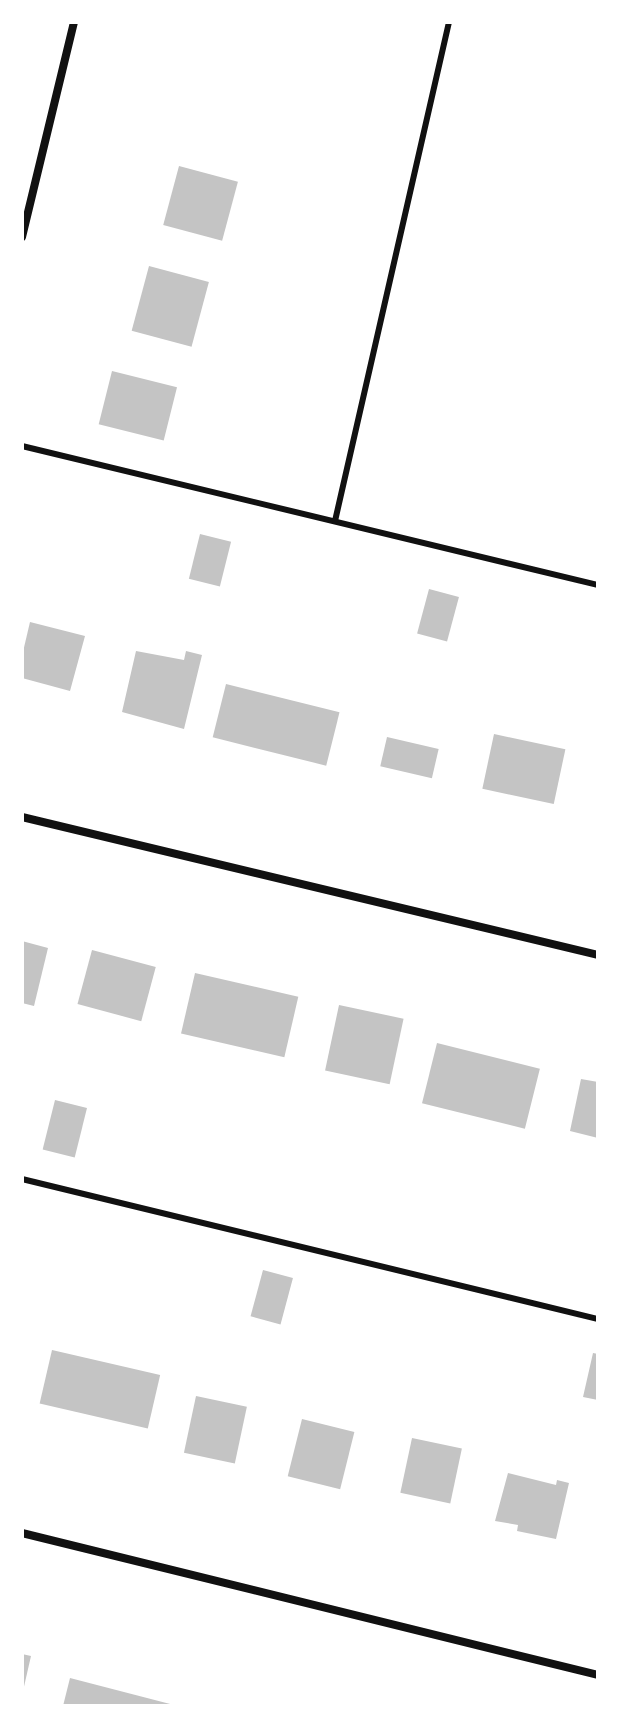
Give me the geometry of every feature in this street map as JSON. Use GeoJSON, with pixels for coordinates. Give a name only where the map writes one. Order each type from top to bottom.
{"type":"FeatureCollection","features":[{"type":"Feature","properties":{"kind":"street"},"geometry":{"type":"LineString","coordinates":[[22,237],[74,22]]}},
{"type":"Feature","properties":{"kind":"street"},"geometry":{"type":"LineString","coordinates":[[22,817],[598,955]]}},
{"type":"Feature","properties":{"kind":"street"},"geometry":{"type":"LineString","coordinates":[[22,1533],[598,1675]]}},
{"type":"Feature","properties":{"kind":"lane"},"geometry":{"type":"LineString","coordinates":[[335,521],[449,22]]}},
{"type":"Feature","properties":{"kind":"lane"},"geometry":{"type":"LineString","coordinates":[[22,446],[598,585]]}},
{"type":"Feature","properties":{"kind":"lane"},"geometry":{"type":"LineString","coordinates":[[22,1179],[598,1319]]}},
{"type":"Feature","properties":{"kind":"building"},"geometry":{"type":"Polygon","coordinates":[[[179,166],[238,182],[222,241],[163,225],[179,166]]]}},
{"type":"Feature","properties":{"kind":"building"},"geometry":{"type":"Polygon","coordinates":[[[149,266],[209,282],[192,347],[132,331],[149,266]]]}},
{"type":"Feature","properties":{"kind":"building"},"geometry":{"type":"Polygon","coordinates":[[[112,371],[177,387],[164,441],[99,424],[112,371]]]}},
{"type":"Feature","properties":{"kind":"building"},"geometry":{"type":"Polygon","coordinates":[[[200,534],[231,542],[220,586],[189,579],[200,534]]]}},
{"type":"Feature","properties":{"kind":"building"},"geometry":{"type":"Polygon","coordinates":[[[429,589],[459,597],[447,641],[417,633],[429,589]]]}},
{"type":"Feature","properties":{"kind":"building"},"geometry":{"type":"Polygon","coordinates":[[[30,622],[85,636],[70,691],[22,678],[22,656],[30,622]]]}},
{"type":"Feature","properties":{"kind":"building"},"geometry":{"type":"Polygon","coordinates":[[[136,651],[184,660],[186,651],[202,655],[184,729],[122,712],[136,651]]]}},
{"type":"Feature","properties":{"kind":"building"},"geometry":{"type":"Polygon","coordinates":[[[226,684],[340,712],[326,766],[213,737],[226,684]]]}},
{"type":"Feature","properties":{"kind":"building"},"geometry":{"type":"Polygon","coordinates":[[[494,734],[565,749],[554,804],[482,789],[494,734]]]}},
{"type":"Feature","properties":{"kind":"building"},"geometry":{"type":"Polygon","coordinates":[[[387,737],[439,749],[432,778],[380,766],[387,737]]]}},
{"type":"Feature","properties":{"kind":"building"},"geometry":{"type":"Polygon","coordinates":[[[22,941],[48,948],[34,1006],[22,1003],[22,941]]]}},
{"type":"Feature","properties":{"kind":"building"},"geometry":{"type":"Polygon","coordinates":[[[92,950],[156,967],[141,1021],[78,1004],[92,950]]]}},
{"type":"Feature","properties":{"kind":"building"},"geometry":{"type":"Polygon","coordinates":[[[195,973],[298,997],[284,1057],[181,1033],[195,973]]]}},
{"type":"Feature","properties":{"kind":"building"},"geometry":{"type":"Polygon","coordinates":[[[339,1005],[404,1019],[390,1084],[325,1071],[339,1005]]]}},
{"type":"Feature","properties":{"kind":"building"},"geometry":{"type":"Polygon","coordinates":[[[437,1043],[540,1069],[525,1129],[422,1103],[437,1043]]]}},
{"type":"Feature","properties":{"kind":"building"},"geometry":{"type":"Polygon","coordinates":[[[581,1079],[598,1082],[598,1138],[570,1131],[581,1079]]]}},
{"type":"Feature","properties":{"kind":"building"},"geometry":{"type":"Polygon","coordinates":[[[55,1100],[87,1108],[75,1157],[43,1149],[55,1100]]]}},
{"type":"Feature","properties":{"kind":"building"},"geometry":{"type":"Polygon","coordinates":[[[263,1270],[293,1278],[281,1324],[251,1316],[263,1270]]]}},
{"type":"Feature","properties":{"kind":"building"},"geometry":{"type":"Polygon","coordinates":[[[52,1350],[160,1375],[148,1429],[40,1404],[52,1350]]]}},
{"type":"Feature","properties":{"kind":"building"},"geometry":{"type":"Polygon","coordinates":[[[593,1353],[598,1354],[598,1400],[583,1397],[593,1353]]]}},
{"type":"Feature","properties":{"kind":"building"},"geometry":{"type":"Polygon","coordinates":[[[196,1396],[247,1407],[235,1464],[184,1453],[196,1396]]]}},
{"type":"Feature","properties":{"kind":"building"},"geometry":{"type":"Polygon","coordinates":[[[302,1419],[354,1432],[340,1489],[288,1476],[302,1419]]]}},
{"type":"Feature","properties":{"kind":"building"},"geometry":{"type":"Polygon","coordinates":[[[412,1438],[462,1449],[450,1503],[400,1493],[412,1438]]]}},
{"type":"Feature","properties":{"kind":"building"},"geometry":{"type":"Polygon","coordinates":[[[508,1473],[556,1485],[557,1480],[569,1483],[556,1539],[517,1531],[518,1525],[495,1521],[508,1473]]]}},
{"type":"Feature","properties":{"kind":"building"},"geometry":{"type":"Polygon","coordinates":[[[22,1654],[31,1656],[23,1691],[22,1691],[22,1654]]]}},
{"type":"Feature","properties":{"kind":"building"},"geometry":{"type":"Polygon","coordinates":[[[70,1678],[174,1705],[174,1706],[63,1706],[70,1678]]]}}]}
